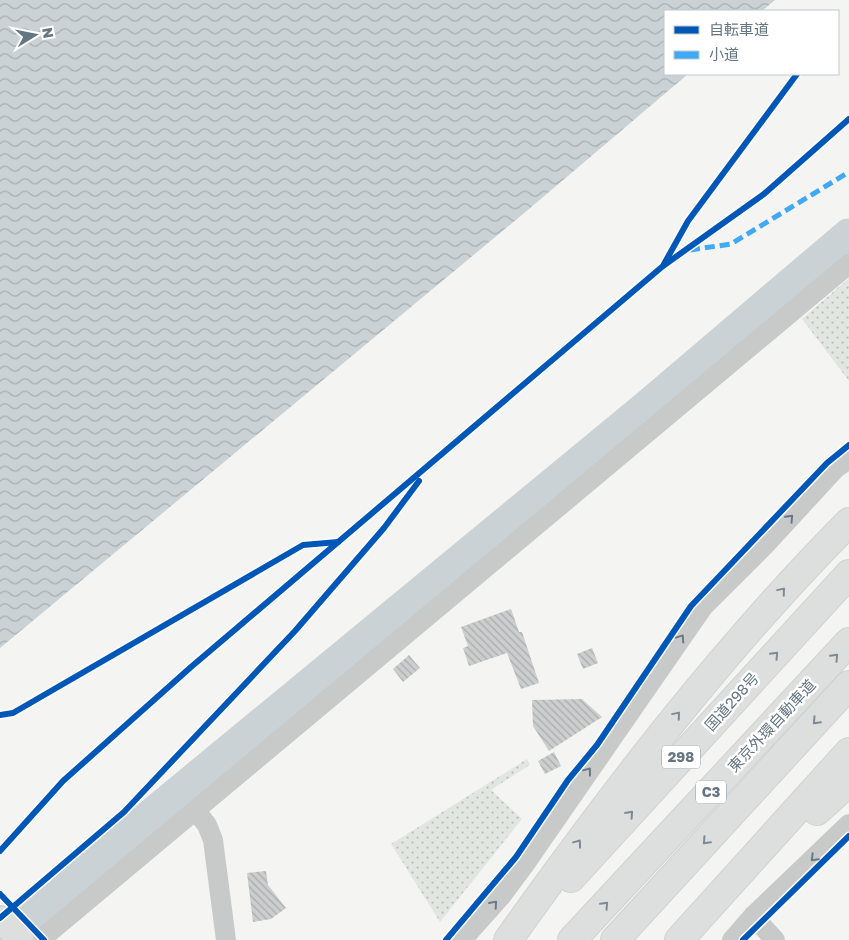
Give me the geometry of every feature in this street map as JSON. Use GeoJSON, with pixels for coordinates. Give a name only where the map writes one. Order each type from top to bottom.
{"type":"FeatureCollection","features":[{"type":"Feature","properties":{"kind":"highway"},"geometry":{"type":"LineString","coordinates":[[508,940],[566,858],[669,724],[788,584],[849,522]]}},
{"type":"Feature","properties":{"kind":"highway","name":"国道298号"},"geometry":{"type":"LineString","coordinates":[[514,940],[849,574]]}},
{"type":"Feature","properties":{"kind":"highway","name":"東京外環自動車道"},"geometry":{"type":"LineString","coordinates":[[572,940],[849,642]]}},
{"type":"Feature","properties":{"kind":"highway","name":"東京外環自動車道"},"geometry":{"type":"LineString","coordinates":[[615,940],[849,685]]}},
{"type":"Feature","properties":{"kind":"highway"},"geometry":{"type":"LineString","coordinates":[[679,940],[849,752]]}},
{"type":"Feature","properties":{"kind":"highway"},"geometry":{"type":"LineString","coordinates":[[711,903],[772,852],[849,782]]}},
{"type":"Feature","properties":{"kind":"main road"},"geometry":{"type":"LineString","coordinates":[[0,918],[21,940]]}},
{"type":"Feature","properties":{"kind":"street"},"geometry":{"type":"LineString","coordinates":[[40,940],[849,264]]}},
{"type":"Feature","properties":{"kind":"street"},"geometry":{"type":"LineString","coordinates":[[462,940],[502,895],[525,864],[703,607],[766,544],[836,468],[849,459]]}},
{"type":"Feature","properties":{"kind":"street"},"geometry":{"type":"LineString","coordinates":[[196,811],[207,825],[213,840],[226,940]]}},
{"type":"Feature","properties":{"kind":"street"},"geometry":{"type":"LineString","coordinates":[[732,940],[753,916],[849,824]]}},
{"type":"Feature","properties":{"kind":"street"},"geometry":{"type":"LineString","coordinates":[[753,916],[775,940]]}},
{"type":"Feature","properties":{"kind":"shaded area"},"geometry":{"type":"Polygon","coordinates":[[[849,278],[849,381],[802,319],[849,278]]]}},
{"type":"Feature","properties":{"kind":"shaded area"},"geometry":{"type":"Polygon","coordinates":[[[527,759],[530,765],[491,790],[522,819],[440,922],[391,844],[527,759]]]}},
{"type":"Feature","properties":{"kind":"water"},"geometry":{"type":"Polygon","coordinates":[[[0,0],[775,0],[763,10],[664,10],[664,75],[687,75],[529,209],[0,648],[0,0]]]}},
{"type":"Feature","properties":{"kind":"building"},"geometry":{"type":"Polygon","coordinates":[[[511,609],[519,632],[522,632],[539,683],[521,689],[507,653],[469,666],[463,648],[468,646],[461,627],[511,609]]]}},
{"type":"Feature","properties":{"kind":"building"},"geometry":{"type":"Polygon","coordinates":[[[592,648],[598,663],[583,669],[577,654],[592,648]]]}},
{"type":"Feature","properties":{"kind":"building"},"geometry":{"type":"Polygon","coordinates":[[[409,655],[420,668],[403,682],[393,669],[409,655]]]}},
{"type":"Feature","properties":{"kind":"building"},"geometry":{"type":"Polygon","coordinates":[[[582,699],[602,717],[549,751],[533,726],[532,700],[582,699]]]}},
{"type":"Feature","properties":{"kind":"building"},"geometry":{"type":"Polygon","coordinates":[[[554,752],[561,766],[545,774],[538,761],[554,752]]]}},
{"type":"Feature","properties":{"kind":"building"},"geometry":{"type":"Polygon","coordinates":[[[266,871],[268,885],[286,908],[271,919],[253,922],[247,873],[266,871]]]}},
{"type":"Feature","properties":{"kind":"waterway"},"geometry":{"type":"LineString","coordinates":[[1,940],[648,407],[849,236]]}},
{"type":"Feature","properties":{"kind":"marked path"},"geometry":{"type":"LineString","coordinates":[[690,250],[731,244],[849,172]]}},
{"type":"Feature","properties":{"kind":"cycle path"},"geometry":{"type":"LineString","coordinates":[[664,264],[688,221],[796,75]]}},
{"type":"Feature","properties":{"kind":"cycle path"},"geometry":{"type":"LineString","coordinates":[[0,851],[63,781],[191,667],[663,266],[764,194],[849,119]]}},
{"type":"Feature","properties":{"kind":"cycle path"},"geometry":{"type":"LineString","coordinates":[[446,940],[516,857],[568,780],[597,745],[691,606],[827,463],[849,445]]}},
{"type":"Feature","properties":{"kind":"cycle path"},"geometry":{"type":"LineString","coordinates":[[0,918],[124,812],[295,631],[384,528],[419,481]]}},
{"type":"Feature","properties":{"kind":"cycle path"},"geometry":{"type":"LineString","coordinates":[[0,715],[13,713],[303,545],[338,542]]}},
{"type":"Feature","properties":{"kind":"cycle path"},"geometry":{"type":"LineString","coordinates":[[743,940],[849,836]]}},
{"type":"Feature","properties":{"kind":"cycle path"},"geometry":{"type":"LineString","coordinates":[[0,894],[44,940]]}}]}
